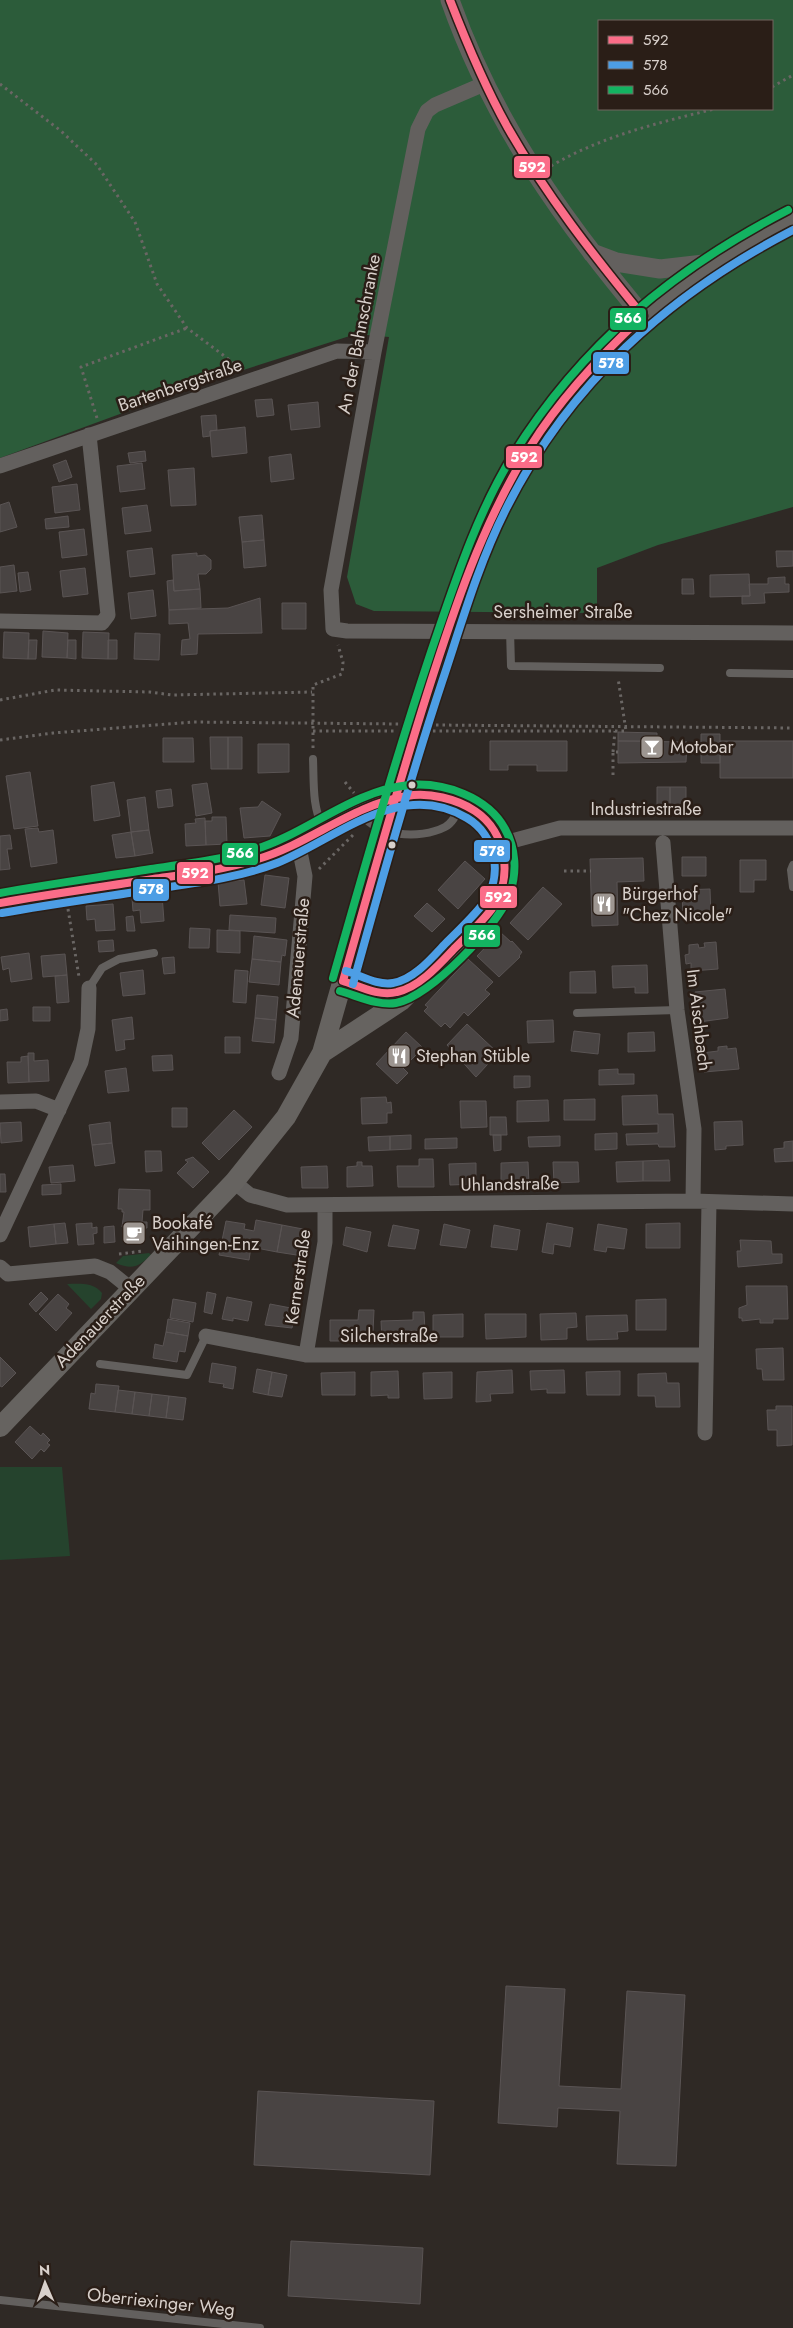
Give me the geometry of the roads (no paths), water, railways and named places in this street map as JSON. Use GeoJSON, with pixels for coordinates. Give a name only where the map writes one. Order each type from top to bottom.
{"type":"FeatureCollection","features":[{"type":"Feature","properties":{"kind":"main road","name":"Adenauerstraße"},"geometry":{"type":"LineString","coordinates":[[0,1427],[234,1182],[286,1117],[322,1053],[391,808],[453,613],[495,508],[530,447],[584,376],[604,353],[643,316],[712,263],[747,242],[793,219]]}},
{"type":"Feature","properties":{"kind":"main road"},"geometry":{"type":"LineString","coordinates":[[0,903],[211,870],[255,860],[280,851],[324,828],[363,816],[382,800],[402,794],[433,795],[462,803],[480,814],[491,825],[501,844],[505,860],[505,877],[496,903],[401,1001],[322,1053]]}},
{"type":"Feature","properties":{"kind":"main road"},"geometry":{"type":"LineString","coordinates":[[343,981],[389,993],[408,989],[422,980]]}},
{"type":"Feature","properties":{"kind":"street"},"geometry":{"type":"LineString","coordinates":[[450,0],[484,84],[536,175],[590,253],[643,316]]}},
{"type":"Feature","properties":{"kind":"street","name":"An der Bahnschranke"},"geometry":{"type":"LineString","coordinates":[[333,629],[331,590],[406,180],[422,119],[427,111],[435,105],[484,84]]}},
{"type":"Feature","properties":{"kind":"street"},"geometry":{"type":"LineString","coordinates":[[590,253],[616,262],[660,268],[712,263]]}},
{"type":"Feature","properties":{"kind":"street","name":"Bartenbergstraße"},"geometry":{"type":"LineString","coordinates":[[0,466],[337,351],[374,352]]}},
{"type":"Feature","properties":{"kind":"street"},"geometry":{"type":"LineString","coordinates":[[0,621],[102,623],[108,615],[95,433]]}},
{"type":"Feature","properties":{"kind":"street","name":"Sersheimer Straße"},"geometry":{"type":"LineString","coordinates":[[333,629],[347,631],[793,632]]}},
{"type":"Feature","properties":{"kind":"street","name":"Industriestraße"},"geometry":{"type":"LineString","coordinates":[[501,844],[560,828],[793,828]]}},
{"type":"Feature","properties":{"kind":"street","name":"Adenauerstraße"},"geometry":{"type":"LineString","coordinates":[[279,1072],[292,1038],[305,876],[296,843]]}},
{"type":"Feature","properties":{"kind":"street","name":"Im Aischbach"},"geometry":{"type":"LineString","coordinates":[[663,843],[677,1010],[694,1129],[693,1201]]}},
{"type":"Feature","properties":{"kind":"street"},"geometry":{"type":"LineString","coordinates":[[0,1235],[81,1062],[88,1029],[89,988]]}},
{"type":"Feature","properties":{"kind":"street"},"geometry":{"type":"LineString","coordinates":[[0,1102],[36,1101],[59,1110]]}},
{"type":"Feature","properties":{"kind":"street","name":"Uhlandstraße"},"geometry":{"type":"LineString","coordinates":[[234,1182],[250,1195],[267,1202],[287,1206],[693,1201],[793,1204]]}},
{"type":"Feature","properties":{"kind":"street"},"geometry":{"type":"LineString","coordinates":[[705,1433],[709,1202]]}},
{"type":"Feature","properties":{"kind":"street","name":"Kernerstraße"},"geometry":{"type":"LineString","coordinates":[[306,1355],[325,1242],[325,1205]]}},
{"type":"Feature","properties":{"kind":"street"},"geometry":{"type":"LineString","coordinates":[[0,1267],[8,1274],[95,1266],[110,1272],[131,1289]]}},
{"type":"Feature","properties":{"kind":"street","name":"Silcherstraße"},"geometry":{"type":"LineString","coordinates":[[206,1336],[306,1355],[706,1355]]}},
{"type":"Feature","properties":{"kind":"lane"},"geometry":{"type":"LineString","coordinates":[[510,630],[511,666],[660,668]]}},
{"type":"Feature","properties":{"kind":"lane"},"geometry":{"type":"LineString","coordinates":[[730,673],[793,674]]}},
{"type":"Feature","properties":{"kind":"lane"},"geometry":{"type":"LineString","coordinates":[[313,759],[315,802],[318,819],[324,828]]}},
{"type":"Feature","properties":{"kind":"lane"},"geometry":{"type":"LineString","coordinates":[[363,816],[377,828],[404,834],[428,833],[446,826],[455,817],[462,803]]}},
{"type":"Feature","properties":{"kind":"lane"},"geometry":{"type":"LineString","coordinates":[[793,865],[791,870],[793,887]]}},
{"type":"Feature","properties":{"kind":"lane"},"geometry":{"type":"LineString","coordinates":[[89,988],[102,968],[118,959],[154,952]]}},
{"type":"Feature","properties":{"kind":"lane"},"geometry":{"type":"LineString","coordinates":[[577,1013],[677,1010]]}},
{"type":"Feature","properties":{"kind":"lane","name":"Silcherstraße"},"geometry":{"type":"LineString","coordinates":[[100,1364],[187,1375],[206,1336]]}},
{"type":"Feature","properties":{"kind":"lane","name":"Oberriexinger Weg"},"geometry":{"type":"LineString","coordinates":[[0,2300],[260,2328]]}},
{"type":"Feature","properties":{"kind":"place","name":"Motobar"},"geometry":{"type":"Point","coordinates":[652,747]}},
{"type":"Feature","properties":{"kind":"place","name":"Bürgerhof \"Chez Nicole\""},"geometry":{"type":"Point","coordinates":[604,904]}},
{"type":"Feature","properties":{"kind":"place","name":"Stephan Stüble"},"geometry":{"type":"Point","coordinates":[399,1056]}},
{"type":"Feature","properties":{"kind":"place","name":"Bookafé Vaihingen-Enz"},"geometry":{"type":"Point","coordinates":[134,1233]}}]}
